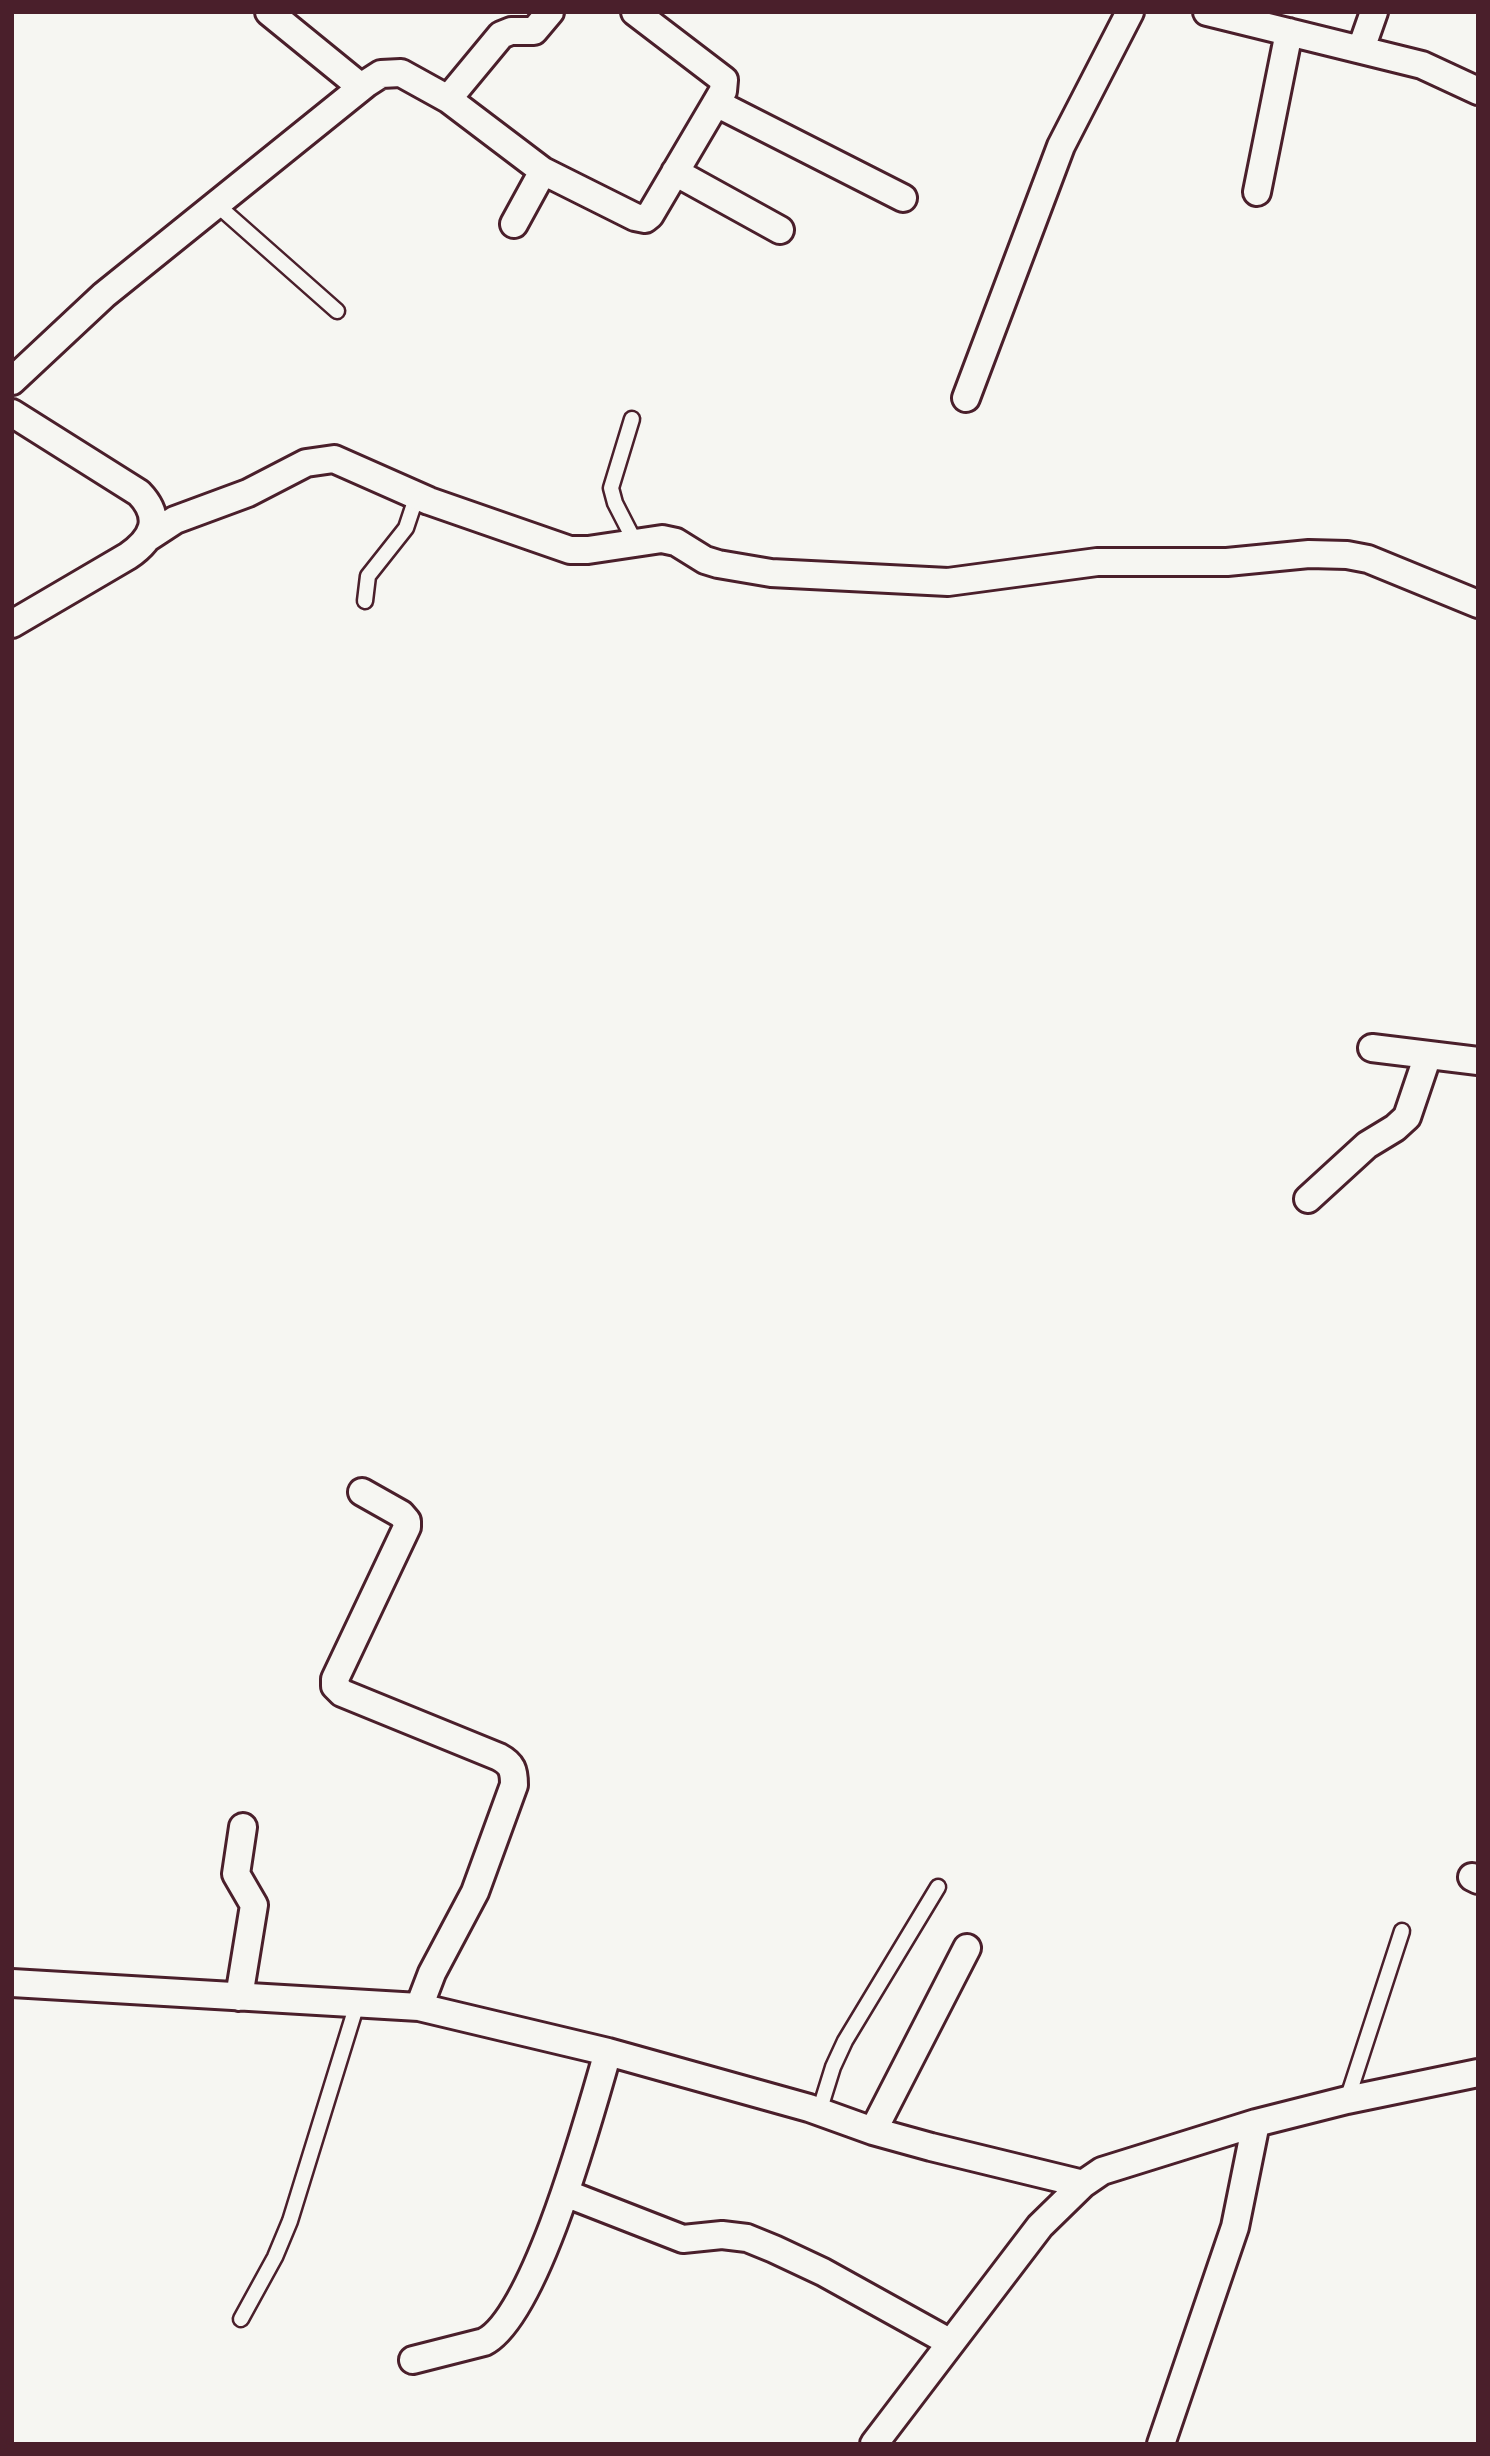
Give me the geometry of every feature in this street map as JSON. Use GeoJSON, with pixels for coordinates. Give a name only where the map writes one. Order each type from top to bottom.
{"type":"FeatureCollection","features":[{"type":"Feature","properties":{"kind":"street"},"geometry":{"type":"LineString","coordinates":[[269,12],[361,87]]}},
{"type":"Feature","properties":{"kind":"street"},"geometry":{"type":"LineString","coordinates":[[448,99],[501,35],[511,31],[534,31],[550,12]]}},
{"type":"Feature","properties":{"kind":"street"},"geometry":{"type":"LineString","coordinates":[[12,381],[104,295],[361,87],[381,74],[401,74],[448,99],[543,171],[640,219],[650,215],[723,91],[723,80],[635,12]]}},
{"type":"Feature","properties":{"kind":"street"},"geometry":{"type":"LineString","coordinates":[[966,398],[1061,146],[1130,12]]}},
{"type":"Feature","properties":{"kind":"street"},"geometry":{"type":"LineString","coordinates":[[1361,49],[1374,12]]}},
{"type":"Feature","properties":{"kind":"street"},"geometry":{"type":"LineString","coordinates":[[1220,14],[1422,65],[1478,91]]}},
{"type":"Feature","properties":{"kind":"street"},"geometry":{"type":"LineString","coordinates":[[1257,192],[1289,32]]}},
{"type":"Feature","properties":{"kind":"street"},"geometry":{"type":"LineString","coordinates":[[716,103],[903,198]]}},
{"type":"Feature","properties":{"kind":"street"},"geometry":{"type":"LineString","coordinates":[[514,224],[543,171]]}},
{"type":"Feature","properties":{"kind":"street"},"geometry":{"type":"LineString","coordinates":[[675,172],[780,230]]}},
{"type":"Feature","properties":{"kind":"street"},"geometry":{"type":"LineString","coordinates":[[12,413],[139,494],[148,502],[152,512],[149,537],[142,547],[12,624]]}},
{"type":"Feature","properties":{"kind":"street"},"geometry":{"type":"LineString","coordinates":[[149,537],[175,520],[248,493],[306,463],[334,459],[417,495],[570,550],[668,539],[705,560],[771,573],[948,582],[1097,562],[1227,562],[1309,554],[1347,555],[1368,559],[1478,604]]}},
{"type":"Feature","properties":{"kind":"street"},"geometry":{"type":"LineString","coordinates":[[1372,1048],[1478,1061]]}},
{"type":"Feature","properties":{"kind":"street"},"geometry":{"type":"LineString","coordinates":[[1308,1199],[1367,1145],[1395,1128],[1407,1117],[1428,1055]]}},
{"type":"Feature","properties":{"kind":"street"},"geometry":{"type":"LineString","coordinates":[[362,1492],[401,1514],[407,1521],[407,1527],[335,1679],[335,1686],[342,1693],[499,1757],[511,1765],[514,1772],[514,1785],[475,1892],[432,1973],[419,2007]]}},
{"type":"Feature","properties":{"kind":"street"},"geometry":{"type":"LineString","coordinates":[[239,1997],[254,1905],[236,1874],[243,1827]]}},
{"type":"Feature","properties":{"kind":"street"},"geometry":{"type":"LineString","coordinates":[[873,2131],[967,1948]]}},
{"type":"Feature","properties":{"kind":"street"},"geometry":{"type":"LineString","coordinates":[[12,1983],[419,2007],[608,2052],[819,2112],[873,2131],[1083,2184]]}},
{"type":"Feature","properties":{"kind":"street"},"geometry":{"type":"LineString","coordinates":[[413,2360],[491,2339],[507,2320],[543,2253],[565,2193],[608,2052]]}},
{"type":"Feature","properties":{"kind":"street"},"geometry":{"type":"LineString","coordinates":[[874,2444],[1040,2226],[1083,2184],[1102,2171],[1256,2123],[1347,2100],[1477,2075]]}},
{"type":"Feature","properties":{"kind":"street"},"geometry":{"type":"LineString","coordinates":[[1164,2443],[1235,2227],[1256,2123]]}},
{"type":"Feature","properties":{"kind":"street"},"geometry":{"type":"LineString","coordinates":[[565,2193],[682,2239],[722,2235],[747,2238],[823,2272],[951,2343]]}},
{"type":"Feature","properties":{"kind":"lane"},"geometry":{"type":"LineString","coordinates":[[216,204],[337,311]]}},
{"type":"Feature","properties":{"kind":"lane"},"geometry":{"type":"LineString","coordinates":[[632,419],[611,488],[615,503],[635,542]]}},
{"type":"Feature","properties":{"kind":"lane"},"geometry":{"type":"LineString","coordinates":[[365,601],[368,576],[406,528],[417,495]]}},
{"type":"Feature","properties":{"kind":"lane"},"geometry":{"type":"LineString","coordinates":[[819,2112],[833,2067],[845,2041],[939,1887]]}},
{"type":"Feature","properties":{"kind":"lane"},"geometry":{"type":"LineString","coordinates":[[1347,2100],[1402,1931]]}},
{"type":"Feature","properties":{"kind":"lane"},"geometry":{"type":"LineString","coordinates":[[241,2319],[275,2257],[290,2221],[357,2004]]}}]}
